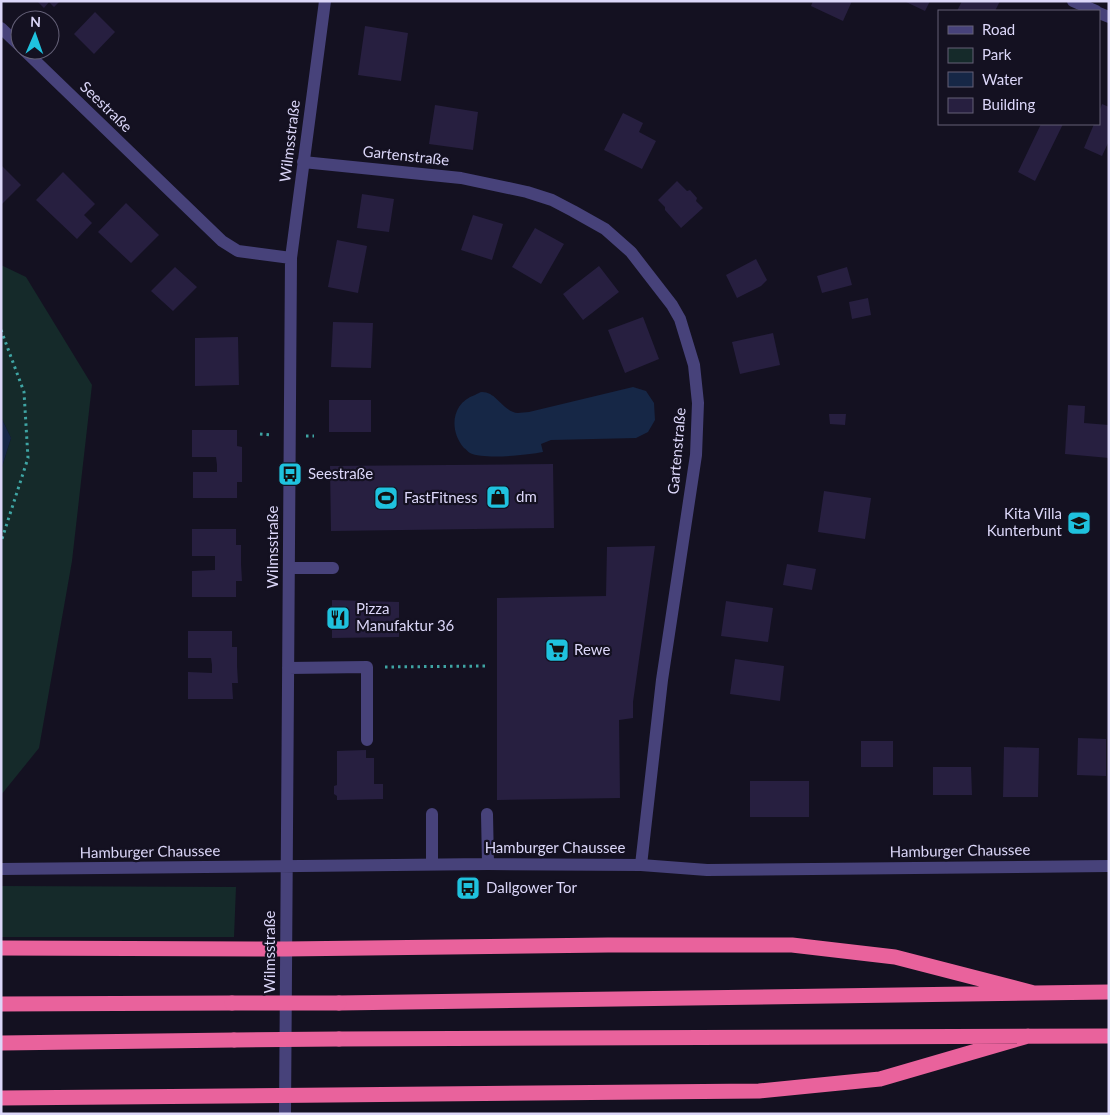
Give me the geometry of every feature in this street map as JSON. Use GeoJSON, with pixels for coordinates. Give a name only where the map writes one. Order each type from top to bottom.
{"type":"FeatureCollection","features":[{"type":"Feature","properties":{"kind":"highway"},"geometry":{"type":"LineString","coordinates":[[1,948],[286,949],[792,945],[894,958],[1034,993]]}},
{"type":"Feature","properties":{"kind":"highway"},"geometry":{"type":"LineString","coordinates":[[1,1004],[339,1003],[1109,992]]}},
{"type":"Feature","properties":{"kind":"highway"},"geometry":{"type":"LineString","coordinates":[[1,1098],[759,1091],[880,1079],[1028,1036]]}},
{"type":"Feature","properties":{"kind":"highway"},"geometry":{"type":"LineString","coordinates":[[1,1043],[339,1039],[1109,1036]]}},
{"type":"Feature","properties":{"kind":"street","name":"Wilmsstraße"},"geometry":{"type":"LineString","coordinates":[[285,1114],[291,258],[324,1]]}},
{"type":"Feature","properties":{"kind":"street"},"geometry":{"type":"LineString","coordinates":[[1073,1],[1093,10]]}},
{"type":"Feature","properties":{"kind":"street","name":"Seestraße"},"geometry":{"type":"LineString","coordinates":[[34,60],[222,241],[238,251],[291,258]]}},
{"type":"Feature","properties":{"kind":"street","name":"Gartenstraße"},"geometry":{"type":"LineString","coordinates":[[304,162],[461,178],[527,192],[552,200],[605,230],[631,252],[672,305],[680,319],[694,365],[698,403],[696,455],[662,680],[641,865]]}},
{"type":"Feature","properties":{"kind":"street"},"geometry":{"type":"LineString","coordinates":[[289,568],[333,568]]}},
{"type":"Feature","properties":{"kind":"street"},"geometry":{"type":"LineString","coordinates":[[288,668],[367,667],[367,740]]}},
{"type":"Feature","properties":{"kind":"street"},"geometry":{"type":"LineString","coordinates":[[432,814],[432,864]]}},
{"type":"Feature","properties":{"kind":"street"},"geometry":{"type":"LineString","coordinates":[[487,814],[488,864]]}},
{"type":"Feature","properties":{"kind":"street","name":"Hamburger Chaussee"},"geometry":{"type":"LineString","coordinates":[[1,869],[432,864],[641,865],[707,870],[1109,866]]}},
{"type":"Feature","properties":{"kind":"path"},"geometry":{"type":"LineString","coordinates":[[1,330],[24,392],[28,458],[1,542]]}},
{"type":"Feature","properties":{"kind":"path"},"geometry":{"type":"LineString","coordinates":[[367,667],[486,666]]}},
{"type":"Feature","properties":{"kind":"green space"},"geometry":{"type":"Polygon","coordinates":[[[1,265],[26,277],[92,385],[72,561],[39,748],[1,795],[1,470],[11,438],[1,417],[1,265]]]}},
{"type":"Feature","properties":{"kind":"green space"},"geometry":{"type":"Polygon","coordinates":[[[1,886],[236,887],[234,937],[1,937],[1,886]]]}},
{"type":"Feature","properties":{"kind":"water"},"geometry":{"type":"Polygon","coordinates":[[[633,387],[646,391],[654,403],[655,420],[648,432],[636,438],[551,440],[541,444],[543,452],[495,457],[470,453],[464,448],[456,434],[455,418],[461,404],[481,392],[492,395],[508,409],[518,413],[633,387]]]}},
{"type":"Feature","properties":{"kind":"water"},"geometry":{"type":"Polygon","coordinates":[[[1,417],[11,438],[1,470],[1,417]]]}},
{"type":"Feature","properties":{"kind":"building"},"geometry":{"type":"Polygon","coordinates":[[[37,1],[60,1],[54,7],[49,2],[44,8],[37,1]]]}},
{"type":"Feature","properties":{"kind":"building"},"geometry":{"type":"Polygon","coordinates":[[[813,1],[852,1],[843,21],[811,6],[813,1]]]}},
{"type":"Feature","properties":{"kind":"building"},"geometry":{"type":"Polygon","coordinates":[[[904,1],[930,1],[925,11],[904,1]]]}},
{"type":"Feature","properties":{"kind":"building"},"geometry":{"type":"Polygon","coordinates":[[[962,1],[1000,1],[996,10],[958,10],[962,1]]]}},
{"type":"Feature","properties":{"kind":"building"},"geometry":{"type":"Polygon","coordinates":[[[95,12],[115,32],[94,54],[74,34],[95,12]]]}},
{"type":"Feature","properties":{"kind":"building"},"geometry":{"type":"Polygon","coordinates":[[[365,26],[408,33],[401,81],[358,75],[365,26]]]}},
{"type":"Feature","properties":{"kind":"building"},"geometry":{"type":"Polygon","coordinates":[[[1102,104],[1109,107],[1109,141],[1102,156],[1084,148],[1094,125],[1100,125],[1102,104]]]}},
{"type":"Feature","properties":{"kind":"building"},"geometry":{"type":"Polygon","coordinates":[[[435,105],[478,112],[473,150],[429,144],[435,105]]]}},
{"type":"Feature","properties":{"kind":"building"},"geometry":{"type":"Polygon","coordinates":[[[623,113],[643,123],[639,132],[656,141],[642,169],[604,150],[623,113]]]}},
{"type":"Feature","properties":{"kind":"building"},"geometry":{"type":"Polygon","coordinates":[[[1041,125],[1063,125],[1035,181],[1018,172],[1041,125]]]}},
{"type":"Feature","properties":{"kind":"building"},"geometry":{"type":"Polygon","coordinates":[[[1,165],[21,185],[2,204],[1,203],[1,165]]]}},
{"type":"Feature","properties":{"kind":"building"},"geometry":{"type":"Polygon","coordinates":[[[63,172],[95,204],[84,215],[92,223],[77,239],[36,200],[63,172]]]}},
{"type":"Feature","properties":{"kind":"building"},"geometry":{"type":"Polygon","coordinates":[[[677,181],[687,191],[690,190],[697,198],[696,201],[703,208],[681,228],[658,200],[677,181]]]}},
{"type":"Feature","properties":{"kind":"building"},"geometry":{"type":"Polygon","coordinates":[[[362,194],[394,199],[389,232],[357,228],[362,194]]]}},
{"type":"Feature","properties":{"kind":"building"},"geometry":{"type":"Polygon","coordinates":[[[126,203],[159,235],[131,263],[98,232],[126,203]]]}},
{"type":"Feature","properties":{"kind":"building"},"geometry":{"type":"Polygon","coordinates":[[[473,215],[503,224],[492,260],[461,250],[473,215]]]}},
{"type":"Feature","properties":{"kind":"building"},"geometry":{"type":"Polygon","coordinates":[[[535,228],[564,244],[541,284],[512,267],[535,228]]]}},
{"type":"Feature","properties":{"kind":"building"},"geometry":{"type":"Polygon","coordinates":[[[337,240],[367,246],[358,293],[328,287],[337,240]]]}},
{"type":"Feature","properties":{"kind":"building"},"geometry":{"type":"Polygon","coordinates":[[[756,259],[767,280],[761,286],[737,298],[726,275],[756,259]]]}},
{"type":"Feature","properties":{"kind":"building"},"geometry":{"type":"Polygon","coordinates":[[[599,266],[619,292],[583,320],[563,294],[599,266]]]}},
{"type":"Feature","properties":{"kind":"building"},"geometry":{"type":"Polygon","coordinates":[[[175,267],[197,287],[173,311],[151,291],[175,267]]]}},
{"type":"Feature","properties":{"kind":"building"},"geometry":{"type":"Polygon","coordinates":[[[847,267],[852,285],[822,293],[817,276],[847,267]]]}},
{"type":"Feature","properties":{"kind":"building"},"geometry":{"type":"Polygon","coordinates":[[[868,298],[871,315],[852,319],[849,302],[868,298]]]}},
{"type":"Feature","properties":{"kind":"building"},"geometry":{"type":"Polygon","coordinates":[[[643,317],[659,359],[625,373],[608,330],[643,317]]]}},
{"type":"Feature","properties":{"kind":"building"},"geometry":{"type":"Polygon","coordinates":[[[333,322],[373,323],[371,368],[331,367],[333,322]]]}},
{"type":"Feature","properties":{"kind":"building"},"geometry":{"type":"Polygon","coordinates":[[[773,333],[780,365],[740,374],[732,342],[773,333]]]}},
{"type":"Feature","properties":{"kind":"building"},"geometry":{"type":"Polygon","coordinates":[[[238,337],[239,385],[195,386],[195,338],[238,337]]]}},
{"type":"Feature","properties":{"kind":"building"},"geometry":{"type":"Polygon","coordinates":[[[329,400],[371,400],[371,432],[329,432],[329,400]]]}},
{"type":"Feature","properties":{"kind":"building"},"geometry":{"type":"Polygon","coordinates":[[[1068,405],[1085,406],[1084,423],[1109,425],[1109,458],[1065,454],[1068,405]]]}},
{"type":"Feature","properties":{"kind":"building"},"geometry":{"type":"Polygon","coordinates":[[[829,414],[846,414],[845,425],[830,424],[829,414]]]}},
{"type":"Feature","properties":{"kind":"building"},"geometry":{"type":"Polygon","coordinates":[[[192,430],[237,430],[237,446],[242,447],[242,482],[237,482],[237,498],[193,498],[193,472],[217,472],[217,465],[216,457],[192,457],[192,430]]]}},
{"type":"Feature","properties":{"kind":"building"},"geometry":{"type":"Polygon","coordinates":[[[553,464],[554,528],[331,531],[330,466],[553,464]]]}},
{"type":"Feature","properties":{"kind":"building"},"geometry":{"type":"Polygon","coordinates":[[[824,491],[871,498],[865,539],[818,532],[824,491]]]}},
{"type":"Feature","properties":{"kind":"building"},"geometry":{"type":"Polygon","coordinates":[[[192,529],[236,529],[236,545],[241,545],[242,581],[236,581],[236,597],[192,597],[192,571],[215,570],[215,556],[192,556],[192,529]]]}},
{"type":"Feature","properties":{"kind":"building","name":"Rewe"},"geometry":{"type":"Polygon","coordinates":[[[655,546],[633,702],[633,718],[619,720],[620,798],[497,800],[497,598],[606,596],[607,547],[655,546]]]}},
{"type":"Feature","properties":{"kind":"building"},"geometry":{"type":"Polygon","coordinates":[[[787,564],[816,569],[812,590],[783,585],[787,564]]]}},
{"type":"Feature","properties":{"kind":"building"},"geometry":{"type":"Polygon","coordinates":[[[332,600],[399,602],[399,637],[332,638],[332,600]]]}},
{"type":"Feature","properties":{"kind":"building"},"geometry":{"type":"Polygon","coordinates":[[[726,601],[773,608],[768,642],[721,636],[726,601]]]}},
{"type":"Feature","properties":{"kind":"building"},"geometry":{"type":"Polygon","coordinates":[[[188,631],[232,631],[232,647],[237,647],[238,683],[232,683],[233,699],[188,699],[188,672],[212,673],[212,665],[211,658],[188,658],[188,631]]]}},
{"type":"Feature","properties":{"kind":"building"},"geometry":{"type":"Polygon","coordinates":[[[735,659],[784,666],[780,701],[730,694],[735,659]]]}},
{"type":"Feature","properties":{"kind":"building"},"geometry":{"type":"Polygon","coordinates":[[[1078,738],[1106,739],[1106,776],[1077,775],[1078,738]]]}},
{"type":"Feature","properties":{"kind":"building"},"geometry":{"type":"Polygon","coordinates":[[[861,741],[893,741],[893,767],[861,767],[861,741]]]}},
{"type":"Feature","properties":{"kind":"building"},"geometry":{"type":"Polygon","coordinates":[[[1004,747],[1039,748],[1038,797],[1003,797],[1004,747]]]}},
{"type":"Feature","properties":{"kind":"building"},"geometry":{"type":"Polygon","coordinates":[[[366,750],[366,758],[374,758],[374,784],[383,784],[383,799],[337,800],[337,796],[334,794],[334,786],[337,785],[337,751],[366,750]]]}},
{"type":"Feature","properties":{"kind":"building"},"geometry":{"type":"Polygon","coordinates":[[[933,767],[971,767],[972,795],[933,795],[933,767]]]}},
{"type":"Feature","properties":{"kind":"building"},"geometry":{"type":"Polygon","coordinates":[[[750,781],[809,781],[809,817],[750,817],[750,781]]]}},
{"type":"Feature","properties":{"kind":"place","name":"Seestraße"},"geometry":{"type":"Point","coordinates":[290,474]}},
{"type":"Feature","properties":{"kind":"place","name":"dm"},"geometry":{"type":"Point","coordinates":[498,497]}},
{"type":"Feature","properties":{"kind":"place","name":"FastFitness"},"geometry":{"type":"Point","coordinates":[386,498]}},
{"type":"Feature","properties":{"kind":"place","name":"Kita Villa Kunterbunt"},"geometry":{"type":"Point","coordinates":[1079,523]}},
{"type":"Feature","properties":{"kind":"place","name":"Pizza Manufaktur 36"},"geometry":{"type":"Point","coordinates":[338,618]}},
{"type":"Feature","properties":{"kind":"place","name":"Rewe"},"geometry":{"type":"Point","coordinates":[557,650]}},
{"type":"Feature","properties":{"kind":"place","name":"Dallgower Tor"},"geometry":{"type":"Point","coordinates":[468,888]}}]}
